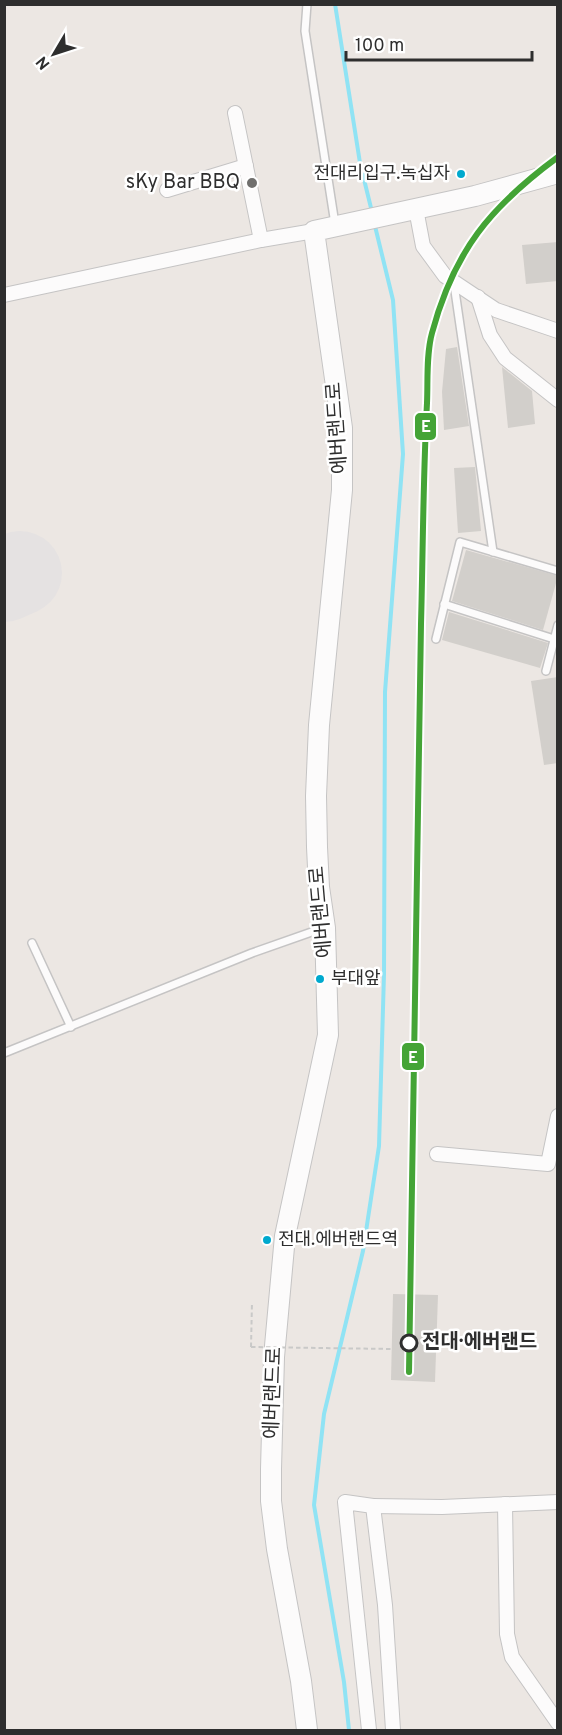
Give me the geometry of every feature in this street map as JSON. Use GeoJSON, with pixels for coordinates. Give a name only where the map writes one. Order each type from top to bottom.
{"type":"FeatureCollection","features":[{"type":"Feature","properties":{"kind":"street"},"geometry":{"type":"LineString","coordinates":[[235,113],[261,240]]}},
{"type":"Feature","properties":{"kind":"street"},"geometry":{"type":"LineString","coordinates":[[167,190],[246,166]]}},
{"type":"Feature","properties":{"kind":"street"},"geometry":{"type":"LineString","coordinates":[[4,295],[475,196],[558,173]]}},
{"type":"Feature","properties":{"kind":"street"},"geometry":{"type":"LineString","coordinates":[[410,210],[423,246],[445,276],[496,310],[558,331]]}},
{"type":"Feature","properties":{"kind":"street","name":"에버랜드로"},"geometry":{"type":"LineString","coordinates":[[307,1731],[301,1681],[277,1549],[271,1501],[274,1357],[285,1236],[328,1035],[325,928],[319,887],[317,847],[318,737],[342,490],[342,428],[315,231]]}},
{"type":"Feature","properties":{"kind":"street"},"geometry":{"type":"LineString","coordinates":[[478,297],[490,335],[505,358],[558,400]]}},
{"type":"Feature","properties":{"kind":"street"},"geometry":{"type":"LineString","coordinates":[[437,1154],[548,1164],[558,1116]]}},
{"type":"Feature","properties":{"kind":"street"},"geometry":{"type":"LineString","coordinates":[[369,1731],[345,1502],[373,1506],[442,1507],[558,1502]]}},
{"type":"Feature","properties":{"kind":"street"},"geometry":{"type":"LineString","coordinates":[[505,1504],[507,1634],[512,1657],[558,1723]]}},
{"type":"Feature","properties":{"kind":"street"},"geometry":{"type":"LineString","coordinates":[[373,1506],[385,1605],[393,1731]]}},
{"type":"Feature","properties":{"kind":"lane"},"geometry":{"type":"LineString","coordinates":[[307,4],[305,31],[342,225]]}},
{"type":"Feature","properties":{"kind":"lane"},"geometry":{"type":"LineString","coordinates":[[454,282],[493,552]]}},
{"type":"Feature","properties":{"kind":"lane"},"geometry":{"type":"LineString","coordinates":[[436,639],[460,542],[558,571]]}},
{"type":"Feature","properties":{"kind":"lane"},"geometry":{"type":"LineString","coordinates":[[444,604],[554,639]]}},
{"type":"Feature","properties":{"kind":"lane"},"geometry":{"type":"LineString","coordinates":[[546,670],[558,625]]}},
{"type":"Feature","properties":{"kind":"lane"},"geometry":{"type":"LineString","coordinates":[[4,1053],[252,953],[325,928]]}},
{"type":"Feature","properties":{"kind":"lane"},"geometry":{"type":"LineString","coordinates":[[32,944],[71,1027]]}},
{"type":"Feature","properties":{"kind":"path"},"geometry":{"type":"LineString","coordinates":[[252,1302],[251,1347],[392,1349]]}},
{"type":"Feature","properties":{"kind":"building"},"geometry":{"type":"Polygon","coordinates":[[[558,242],[558,281],[526,284],[522,245],[558,242]]]}},
{"type":"Feature","properties":{"kind":"building"},"geometry":{"type":"Polygon","coordinates":[[[457,347],[469,426],[444,430],[442,392],[446,349],[457,347]]]}},
{"type":"Feature","properties":{"kind":"building"},"geometry":{"type":"Polygon","coordinates":[[[502,367],[532,391],[535,424],[508,428],[502,367]]]}},
{"type":"Feature","properties":{"kind":"building"},"geometry":{"type":"Polygon","coordinates":[[[475,467],[481,531],[458,533],[454,468],[475,467]]]}},
{"type":"Feature","properties":{"kind":"building"},"geometry":{"type":"Polygon","coordinates":[[[466,550],[558,576],[543,630],[452,601],[466,550]]]}},
{"type":"Feature","properties":{"kind":"building"},"geometry":{"type":"Polygon","coordinates":[[[449,612],[548,643],[540,668],[442,640],[449,612]]]}},
{"type":"Feature","properties":{"kind":"building"},"geometry":{"type":"Polygon","coordinates":[[[558,677],[558,763],[544,765],[531,681],[558,677]]]}},
{"type":"Feature","properties":{"kind":"building"},"geometry":{"type":"Polygon","coordinates":[[[393,1294],[438,1295],[435,1382],[391,1380],[393,1294]]]}},
{"type":"Feature","properties":{"kind":"waterway"},"geometry":{"type":"LineString","coordinates":[[335,4],[360,163],[372,212]]}},
{"type":"Feature","properties":{"kind":"waterway"},"geometry":{"type":"LineString","coordinates":[[349,1730],[344,1682],[314,1505],[324,1414],[363,1251],[379,1146],[384,974],[385,692],[403,454],[393,300],[374,222]]}},
{"type":"Feature","properties":{"kind":"runway"},"geometry":{"type":"LineString","coordinates":[[4,580],[20,573]]}},
{"type":"Feature","properties":{"kind":"transit line","name":"E"},"geometry":{"type":"LineString","coordinates":[[409,1372],[417,811],[429,350],[432,333],[451,278],[478,233],[513,194],[558,157]]}},
{"type":"Feature","properties":{"kind":"place","name":"전대리입구.녹십자"},"geometry":{"type":"Point","coordinates":[461,174]}},
{"type":"Feature","properties":{"kind":"place","name":"sKy Bar BBQ"},"geometry":{"type":"Point","coordinates":[252,183]}},
{"type":"Feature","properties":{"kind":"place","name":"부대앞"},"geometry":{"type":"Point","coordinates":[320,979]}},
{"type":"Feature","properties":{"kind":"place","name":"전대.에버랜드역"},"geometry":{"type":"Point","coordinates":[267,1240]}},
{"type":"Feature","properties":{"kind":"place","name":"전대·에버랜드"},"geometry":{"type":"Point","coordinates":[409,1343]}}]}
